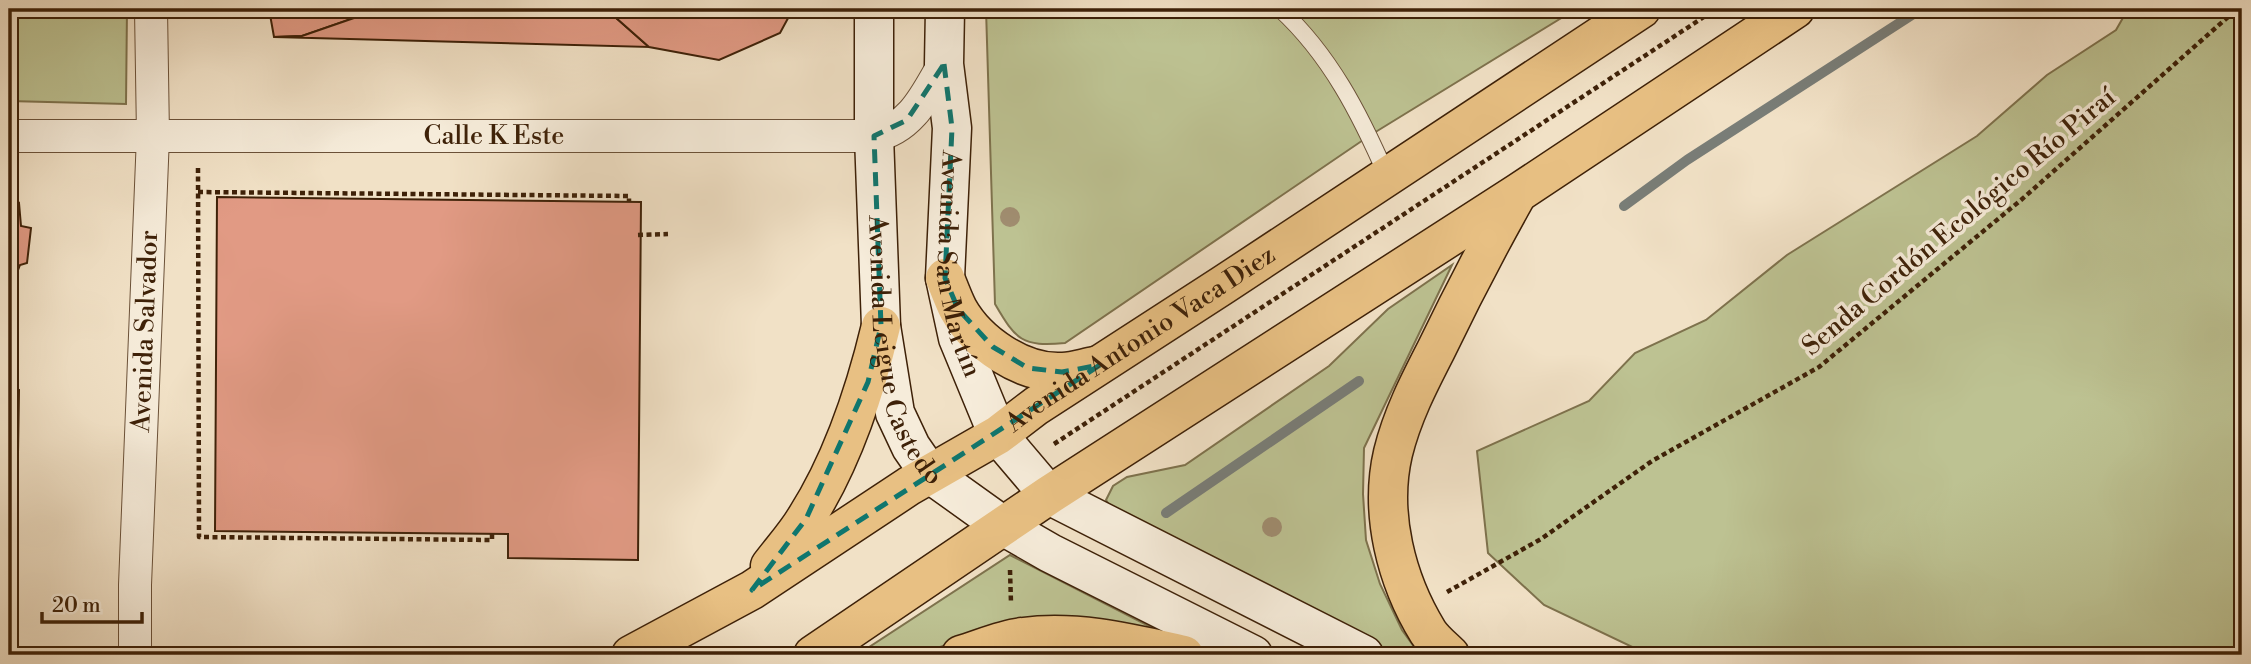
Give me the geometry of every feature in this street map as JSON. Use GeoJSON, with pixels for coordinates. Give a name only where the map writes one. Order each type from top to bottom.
{"type":"FeatureCollection","features":[{"type":"Feature","properties":{"kind":"highway","name":"Avenida Antonio Vaca Diez"},"geometry":{"type":"LineString","coordinates":[[631,655],[752,590],[929,474],[998,435],[1036,406],[1641,9]]}},
{"type":"Feature","properties":{"kind":"highway"},"geometry":{"type":"LineString","coordinates":[[813,655],[1049,495],[1518,192],[1795,9]]}},
{"type":"Feature","properties":{"kind":"highway"},"geometry":{"type":"LineString","coordinates":[[1450,655],[1429,634],[1401,573],[1387,509],[1393,455],[1404,417],[1422,378],[1472,276],[1518,192]]}},
{"type":"Feature","properties":{"kind":"highway"},"geometry":{"type":"LineString","coordinates":[[945,278],[958,309],[971,326],[993,347],[1028,368],[1062,372],[1100,365]]}},
{"type":"Feature","properties":{"kind":"highway"},"geometry":{"type":"LineString","coordinates":[[752,590],[806,519],[832,472],[868,382],[881,326]]}},
{"type":"Feature","properties":{"kind":"highway"},"geometry":{"type":"LineString","coordinates":[[961,655],[1021,637],[1074,634],[1184,655]]}},
{"type":"Feature","properties":{"kind":"main road"},"geometry":{"type":"LineString","coordinates":[[874,9],[874,136]]}},
{"type":"Feature","properties":{"kind":"main road","name":"Avenida San Martín"},"geometry":{"type":"LineString","coordinates":[[945,9],[944,64],[952,128],[945,278],[958,338],[998,435],[1049,495]]}},
{"type":"Feature","properties":{"kind":"main road","name":"Avenida Leigue Castedo"},"geometry":{"type":"LineString","coordinates":[[874,136],[881,326],[895,413],[911,447],[929,474],[1003,526],[1253,655]]}},
{"type":"Feature","properties":{"kind":"main road"},"geometry":{"type":"LineString","coordinates":[[1049,495],[1364,655]]}},
{"type":"Feature","properties":{"kind":"street","name":"Avenida Salvador"},"geometry":{"type":"LineString","coordinates":[[135,655],[135,585],[153,136],[151,9]]}},
{"type":"Feature","properties":{"kind":"street","name":"Calle K Este"},"geometry":{"type":"LineString","coordinates":[[9,136],[874,136],[892,130],[920,107],[944,64]]}},
{"type":"Feature","properties":{"kind":"lane"},"geometry":{"type":"LineString","coordinates":[[1280,9],[1307,37],[1347,94],[1387,177]]}},
{"type":"Feature","properties":{"kind":"path"},"geometry":{"type":"LineString","coordinates":[[1054,443],[1716,9]]}},
{"type":"Feature","properties":{"kind":"path","name":"Senda Cordón Ecológico Río Piraí"},"geometry":{"type":"LineString","coordinates":[[1438,594],[1450,591],[1541,539],[1652,461],[1819,367],[2021,200],[2237,9]]}},
{"type":"Feature","properties":{"kind":"path"},"geometry":{"type":"LineString","coordinates":[[199,135],[199,537],[492,540],[492,534]]}},
{"type":"Feature","properties":{"kind":"path"},"geometry":{"type":"LineString","coordinates":[[198,192],[629,196],[629,202]]}},
{"type":"Feature","properties":{"kind":"path"},"geometry":{"type":"LineString","coordinates":[[638,234],[668,234]]}},
{"type":"Feature","properties":{"kind":"highlighted area"},"geometry":{"type":"Polygon","coordinates":[[[944,64],[952,128],[945,278],[958,309],[993,347],[1028,368],[1062,372],[1100,365],[752,590],[806,519],[868,382],[881,326],[874,136],[907,120],[944,64]]]}},
{"type":"Feature","properties":{"kind":"green space"},"geometry":{"type":"Polygon","coordinates":[[[9,9],[127,9],[126,104],[9,101],[9,9]]]}},
{"type":"Feature","properties":{"kind":"green space"},"geometry":{"type":"Polygon","coordinates":[[[986,9],[1576,9],[1369,136],[1065,343],[1039,344],[1029,342],[1015,333],[995,304],[986,9]]]}},
{"type":"Feature","properties":{"kind":"green space"},"geometry":{"type":"Polygon","coordinates":[[[2128,9],[2242,9],[2242,655],[1649,655],[1544,605],[1488,553],[1477,451],[1589,401],[1635,353],[1706,320],[1787,255],[1977,136],[2047,75],[2116,30],[2128,9]]]}},
{"type":"Feature","properties":{"kind":"green space"},"geometry":{"type":"Polygon","coordinates":[[[1452,265],[1364,448],[1366,540],[1380,584],[1402,630],[1420,655],[1394,655],[1168,544],[1113,511],[1106,500],[1113,486],[1127,477],[1185,465],[1329,366],[1388,309],[1452,265]]]}},
{"type":"Feature","properties":{"kind":"green space"},"geometry":{"type":"Polygon","coordinates":[[[1010,555],[1192,648],[979,634],[916,655],[857,655],[1010,555]]]}},
{"type":"Feature","properties":{"kind":"building"},"geometry":{"type":"Polygon","coordinates":[[[269,9],[380,9],[302,36],[274,37],[269,9]]]}},
{"type":"Feature","properties":{"kind":"building"},"geometry":{"type":"Polygon","coordinates":[[[380,9],[606,9],[649,47],[274,37],[302,36],[380,9]]]}},
{"type":"Feature","properties":{"kind":"building"},"geometry":{"type":"Polygon","coordinates":[[[606,9],[793,9],[780,33],[719,60],[649,47],[606,9]]]}},
{"type":"Feature","properties":{"kind":"building"},"geometry":{"type":"Polygon","coordinates":[[[217,197],[641,202],[638,560],[508,558],[508,534],[215,531],[217,197]]]}},
{"type":"Feature","properties":{"kind":"building"},"geometry":{"type":"Polygon","coordinates":[[[19,203],[21,226],[31,228],[27,263],[20,265],[18,270],[9,275],[9,208],[19,203]]]}},
{"type":"Feature","properties":{"kind":"building"},"geometry":{"type":"Polygon","coordinates":[[[9,386],[19,390],[18,453],[9,450],[9,386]]]}},
{"type":"Feature","properties":{"kind":"waterway"},"geometry":{"type":"LineString","coordinates":[[1624,206],[1687,160],[1921,9]]}},
{"type":"Feature","properties":{"kind":"waterway"},"geometry":{"type":"LineString","coordinates":[[1166,513],[1359,381]]}}]}
